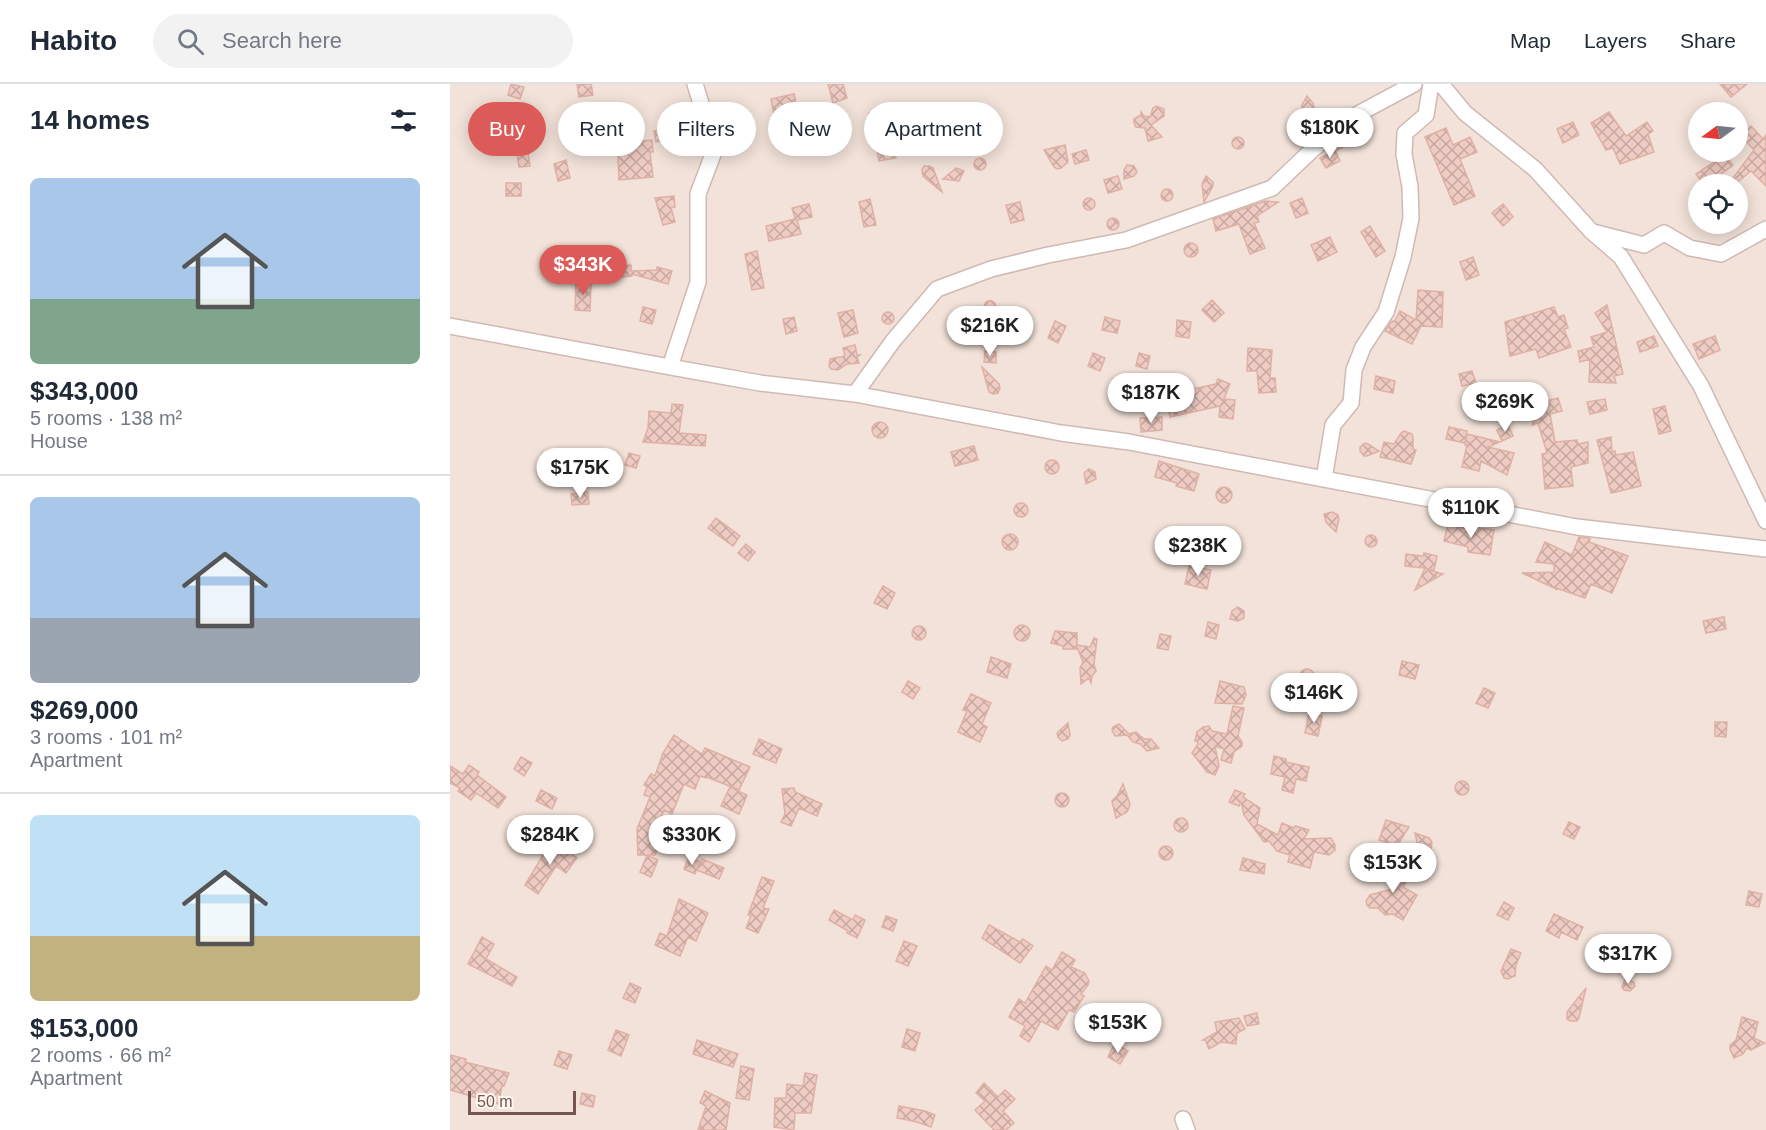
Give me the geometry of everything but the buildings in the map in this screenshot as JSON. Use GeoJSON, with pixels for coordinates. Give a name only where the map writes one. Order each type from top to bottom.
{"type":"FeatureCollection","features":[{"type":"Feature","properties":{"kind":"street"},"geometry":{"type":"LineString","coordinates":[[670,367],[698,282],[698,194],[715,148],[695,84]]}},
{"type":"Feature","properties":{"kind":"street"},"geometry":{"type":"LineString","coordinates":[[855,394],[893,341],[937,289],[991,269],[1126,240],[1272,188],[1313,149],[1358,114],[1414,84]]}},
{"type":"Feature","properties":{"kind":"street"},"geometry":{"type":"LineString","coordinates":[[1324,479],[1333,425],[1351,403],[1354,370],[1363,347],[1386,312],[1403,257],[1412,218],[1410,187],[1404,154],[1405,133],[1426,115],[1431,84]]}},
{"type":"Feature","properties":{"kind":"street"},"geometry":{"type":"LineString","coordinates":[[1441,84],[1465,112],[1534,169],[1591,231],[1620,257],[1701,386],[1766,521]]}},
{"type":"Feature","properties":{"kind":"street"},"geometry":{"type":"LineString","coordinates":[[1591,231],[1644,245],[1664,233],[1690,248],[1721,254],[1766,229]]}},
{"type":"Feature","properties":{"kind":"street"},"geometry":{"type":"LineString","coordinates":[[450,326],[670,367],[760,382],[855,394],[1061,434],[1129,442],[1576,527],[1766,549]]}},
{"type":"Feature","properties":{"kind":"shaded area"},"geometry":{"type":"Polygon","coordinates":[[[450,84],[1766,84],[1766,1130],[450,1130],[450,84]]]}}]}
